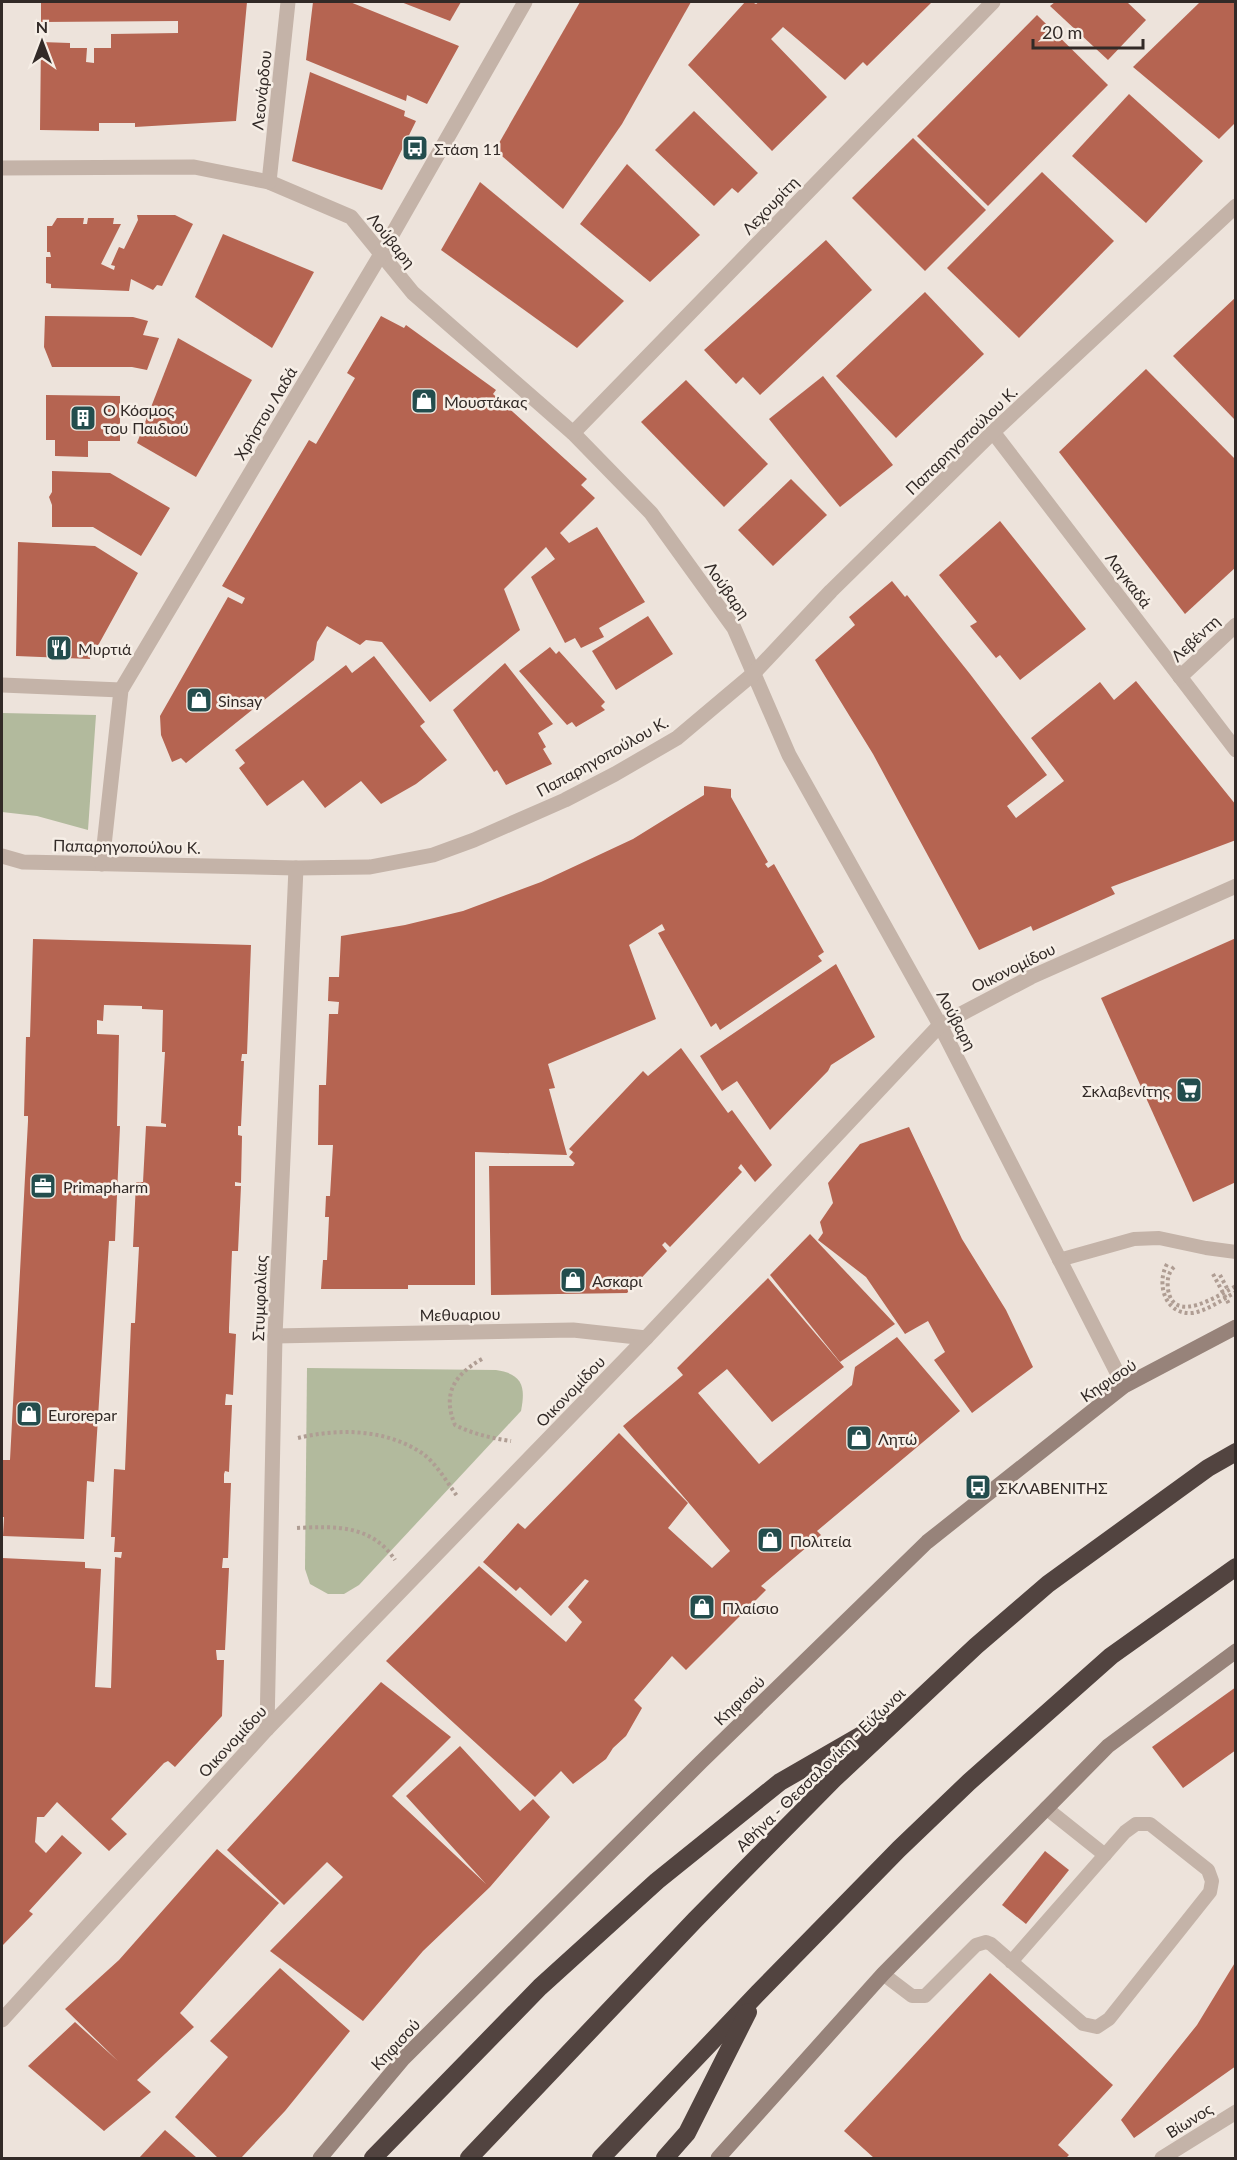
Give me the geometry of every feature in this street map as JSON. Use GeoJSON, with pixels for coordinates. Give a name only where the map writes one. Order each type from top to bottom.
{"type":"FeatureCollection","features":[{"type":"Feature","properties":{"kind":"highway","name":"Αθήνα - Θεσσαλονίκη - Εύζωνοι"},"geometry":{"type":"LineString","coordinates":[[469,2158],[753,1860],[834,1779],[976,1646],[1048,1584],[1182,1486],[1236,1452]]}},
{"type":"Feature","properties":{"kind":"highway"},"geometry":{"type":"LineString","coordinates":[[601,2158],[899,1849],[1038,1720],[1111,1656],[1236,1567]]}},
{"type":"Feature","properties":{"kind":"highway"},"geometry":{"type":"LineString","coordinates":[[373,2158],[540,1987],[657,1881],[780,1782],[914,1705]]}},
{"type":"Feature","properties":{"kind":"highway"},"geometry":{"type":"LineString","coordinates":[[665,2158],[687,2133],[758,1993]]}},
{"type":"Feature","properties":{"kind":"main road","name":"Κηφισού"},"geometry":{"type":"LineString","coordinates":[[320,2158],[403,2059],[701,1762],[927,1542],[1124,1386],[1236,1327]]}},
{"type":"Feature","properties":{"kind":"main road"},"geometry":{"type":"LineString","coordinates":[[718,2158],[883,1974],[1108,1746],[1236,1651]]}},
{"type":"Feature","properties":{"kind":"street","name":"Λεονάρδου"},"geometry":{"type":"LineString","coordinates":[[269,182],[288,2]]}},
{"type":"Feature","properties":{"kind":"street","name":"Χρήστου Λαδά"},"geometry":{"type":"LineString","coordinates":[[102,864],[121,690],[381,254],[525,2]]}},
{"type":"Feature","properties":{"kind":"street","name":"Λεχουρίτη"},"geometry":{"type":"LineString","coordinates":[[573,433],[993,2]]}},
{"type":"Feature","properties":{"kind":"street","name":"Λούβαρη"},"geometry":{"type":"LineString","coordinates":[[2,168],[194,167],[269,182],[351,217],[413,293],[573,433],[651,513],[734,628],[789,755],[940,1025],[1124,1386]]}},
{"type":"Feature","properties":{"kind":"street","name":"Παπαρηγοπούλου Κ."},"geometry":{"type":"LineString","coordinates":[[2,856],[23,862],[296,868],[370,867],[434,855],[565,800],[677,738],[753,674],[831,591],[993,432],[1236,206]]}},
{"type":"Feature","properties":{"kind":"street","name":"Λαγκαδά"},"geometry":{"type":"LineString","coordinates":[[993,432],[1236,750]]}},
{"type":"Feature","properties":{"kind":"street","name":"Λεβέντη"},"geometry":{"type":"LineString","coordinates":[[1180,677],[1236,626]]}},
{"type":"Feature","properties":{"kind":"street"},"geometry":{"type":"LineString","coordinates":[[2,685],[121,690]]}},
{"type":"Feature","properties":{"kind":"street","name":"Στυμφαλίας"},"geometry":{"type":"LineString","coordinates":[[267,1729],[275,1336],[296,868]]}},
{"type":"Feature","properties":{"kind":"street","name":"Οικονομίδου"},"geometry":{"type":"LineString","coordinates":[[2,2020],[267,1729],[646,1338],[940,1025],[1030,977],[1236,886]]}},
{"type":"Feature","properties":{"kind":"street","name":"Μεθυαριου"},"geometry":{"type":"LineString","coordinates":[[275,1336],[573,1330],[646,1338]]}},
{"type":"Feature","properties":{"kind":"street","name":"Βίωνος"},"geometry":{"type":"LineString","coordinates":[[1162,2158],[1236,2112]]}},
{"type":"Feature","properties":{"kind":"lane"},"geometry":{"type":"LineString","coordinates":[[1059,1260],[1134,1239],[1159,1238],[1236,1252]]}},
{"type":"Feature","properties":{"kind":"lane"},"geometry":{"type":"LineString","coordinates":[[1046,1808],[1105,1855]]}},
{"type":"Feature","properties":{"kind":"lane"},"geometry":{"type":"LineString","coordinates":[[883,1974],[912,1996],[925,1996],[976,1945],[986,1942],[1083,2024],[1097,2027],[1109,2019],[1210,1892],[1212,1881],[1208,1870],[1150,1824],[1136,1824],[1125,1832],[1011,1962]]}},
{"type":"Feature","properties":{"kind":"path"},"geometry":{"type":"LineString","coordinates":[[1170,1260],[1161,1281],[1163,1293],[1178,1311],[1192,1313],[1209,1307],[1226,1298],[1233,1290]]}},
{"type":"Feature","properties":{"kind":"path"},"geometry":{"type":"LineString","coordinates":[[1176,1265],[1167,1281],[1173,1301],[1179,1305],[1190,1307],[1204,1304],[1233,1290]]}},
{"type":"Feature","properties":{"kind":"path"},"geometry":{"type":"LineString","coordinates":[[1208,1265],[1231,1306]]}},
{"type":"Feature","properties":{"kind":"path"},"geometry":{"type":"LineString","coordinates":[[1219,1269],[1233,1290]]}},
{"type":"Feature","properties":{"kind":"path"},"geometry":{"type":"LineString","coordinates":[[485,1358],[471,1366],[455,1382],[449,1396],[449,1411],[455,1425],[478,1435],[541,1446]]}},
{"type":"Feature","properties":{"kind":"path"},"geometry":{"type":"LineString","coordinates":[[273,1445],[331,1431],[356,1431],[388,1437],[423,1454],[459,1498],[468,1521]]}},
{"type":"Feature","properties":{"kind":"path"},"geometry":{"type":"LineString","coordinates":[[271,1536],[293,1529],[312,1527],[364,1532],[386,1546],[398,1564],[403,1589]]}},
{"type":"Feature","properties":{"kind":"green space"},"geometry":{"type":"Polygon","coordinates":[[[2,713],[96,715],[88,830],[37,816],[2,812],[2,713]]]}},
{"type":"Feature","properties":{"kind":"green space"},"geometry":{"type":"Polygon","coordinates":[[[307,1368],[496,1370],[517,1378],[522,1388],[521,1411],[359,1585],[344,1594],[328,1594],[310,1584],[305,1569],[307,1368]]]}},
{"type":"Feature","properties":{"kind":"building"},"geometry":{"type":"Polygon","coordinates":[[[41,2],[247,2],[236,121],[135,127],[135,123],[99,123],[99,131],[40,130],[41,42],[70,43],[70,48],[87,48],[86,62],[94,63],[94,48],[111,48],[111,34],[178,33],[178,21],[41,22],[41,2]]]}},
{"type":"Feature","properties":{"kind":"building"},"geometry":{"type":"Polygon","coordinates":[[[313,2],[350,2],[459,46],[427,104],[407,95],[406,101],[306,60],[313,2]]]}},
{"type":"Feature","properties":{"kind":"building"},"geometry":{"type":"Polygon","coordinates":[[[401,2],[461,2],[450,21],[401,2]]]}},
{"type":"Feature","properties":{"kind":"building"},"geometry":{"type":"Polygon","coordinates":[[[580,2],[691,2],[622,124],[563,209],[495,150],[580,2]]]}},
{"type":"Feature","properties":{"kind":"building"},"geometry":{"type":"Polygon","coordinates":[[[745,2],[756,4],[759,2],[932,2],[867,66],[863,62],[845,80],[783,27],[771,39],[827,97],[772,151],[688,65],[745,2]]]}},
{"type":"Feature","properties":{"kind":"building"},"geometry":{"type":"Polygon","coordinates":[[[1055,2],[1127,2],[1146,20],[1108,60],[1050,6],[1055,2]]]}},
{"type":"Feature","properties":{"kind":"building"},"geometry":{"type":"Polygon","coordinates":[[[1200,2],[1236,2],[1236,122],[1219,139],[1133,67],[1200,2]]]}},
{"type":"Feature","properties":{"kind":"building"},"geometry":{"type":"Polygon","coordinates":[[[1037,15],[1108,85],[988,206],[917,136],[1037,15]]]}},
{"type":"Feature","properties":{"kind":"building"},"geometry":{"type":"Polygon","coordinates":[[[310,72],[405,111],[404,116],[416,121],[382,190],[292,161],[310,72]]]}},
{"type":"Feature","properties":{"kind":"building"},"geometry":{"type":"Polygon","coordinates":[[[1129,94],[1203,161],[1146,223],[1072,156],[1129,94]]]}},
{"type":"Feature","properties":{"kind":"building"},"geometry":{"type":"Polygon","coordinates":[[[694,111],[758,173],[738,193],[732,188],[714,206],[655,150],[694,111]]]}},
{"type":"Feature","properties":{"kind":"building"},"geometry":{"type":"Polygon","coordinates":[[[913,138],[986,210],[925,271],[852,198],[913,138]]]}},
{"type":"Feature","properties":{"kind":"building"},"geometry":{"type":"Polygon","coordinates":[[[627,164],[700,235],[650,282],[580,224],[627,164]]]}},
{"type":"Feature","properties":{"kind":"building"},"geometry":{"type":"Polygon","coordinates":[[[1042,172],[1114,241],[1019,338],[947,268],[1042,172]]]}},
{"type":"Feature","properties":{"kind":"building"},"geometry":{"type":"Polygon","coordinates":[[[480,182],[624,301],[577,348],[441,250],[480,182]]]}},
{"type":"Feature","properties":{"kind":"building"},"geometry":{"type":"Polygon","coordinates":[[[137,215],[175,215],[193,224],[162,286],[157,285],[153,290],[131,279],[129,291],[51,288],[51,284],[46,283],[46,257],[51,257],[50,252],[47,252],[47,226],[52,226],[57,218],[84,218],[83,224],[87,224],[88,218],[114,218],[113,224],[121,224],[101,264],[114,270],[115,266],[111,265],[119,247],[124,249],[138,220],[137,215]]]}},
{"type":"Feature","properties":{"kind":"building"},"geometry":{"type":"Polygon","coordinates":[[[223,234],[314,272],[272,348],[195,297],[223,234]]]}},
{"type":"Feature","properties":{"kind":"building"},"geometry":{"type":"Polygon","coordinates":[[[826,240],[872,290],[760,395],[743,377],[736,384],[704,350],[826,240]]]}},
{"type":"Feature","properties":{"kind":"building"},"geometry":{"type":"Polygon","coordinates":[[[925,292],[984,354],[896,438],[836,376],[925,292]]]}},
{"type":"Feature","properties":{"kind":"building"},"geometry":{"type":"Polygon","coordinates":[[[1236,297],[1236,421],[1173,356],[1236,297]]]}},
{"type":"Feature","properties":{"kind":"building"},"geometry":{"type":"Polygon","coordinates":[[[45,316],[133,317],[148,321],[143,335],[159,338],[147,370],[132,367],[52,367],[44,347],[45,316]]]}},
{"type":"Feature","properties":{"kind":"building"},"geometry":{"type":"Polygon","coordinates":[[[381,316],[404,328],[406,325],[496,390],[493,394],[587,479],[581,485],[595,498],[560,533],[569,543],[597,527],[645,602],[599,628],[604,637],[581,648],[575,638],[565,643],[531,577],[555,559],[546,547],[504,589],[520,630],[430,702],[382,642],[366,640],[360,645],[327,626],[317,642],[314,660],[186,763],[181,758],[172,762],[161,735],[160,716],[228,597],[242,604],[245,598],[222,586],[309,440],[316,444],[355,378],[347,373],[381,316]]]}},
{"type":"Feature","properties":{"kind":"building"},"geometry":{"type":"Polygon","coordinates":[[[178,338],[252,380],[196,477],[137,443],[178,338]]]}},
{"type":"Feature","properties":{"kind":"building"},"geometry":{"type":"Polygon","coordinates":[[[1146,369],[1236,460],[1236,567],[1185,614],[1059,452],[1146,369]]]}},
{"type":"Feature","properties":{"kind":"building"},"geometry":{"type":"Polygon","coordinates":[[[823,376],[893,465],[840,507],[769,419],[823,376]]]}},
{"type":"Feature","properties":{"kind":"building"},"geometry":{"type":"Polygon","coordinates":[[[686,380],[768,464],[724,507],[641,422],[686,380]]]}},
{"type":"Feature","properties":{"kind":"building","name":"Ο Κόσμος του Παιδιού"},"geometry":{"type":"Polygon","coordinates":[[[46,395],[120,396],[120,441],[88,441],[88,457],[55,456],[55,440],[46,440],[46,395]]]}},
{"type":"Feature","properties":{"kind":"building"},"geometry":{"type":"Polygon","coordinates":[[[52,471],[110,473],[170,508],[141,556],[93,527],[52,527],[52,505],[49,497],[52,492],[52,471]]]}},
{"type":"Feature","properties":{"kind":"building"},"geometry":{"type":"Polygon","coordinates":[[[791,479],[827,515],[773,566],[738,530],[791,479]]]}},
{"type":"Feature","properties":{"kind":"building"},"geometry":{"type":"Polygon","coordinates":[[[1000,521],[1086,629],[1020,680],[1000,655],[996,658],[970,626],[977,622],[939,575],[1000,521]]]}},
{"type":"Feature","properties":{"kind":"building"},"geometry":{"type":"Polygon","coordinates":[[[18,542],[95,546],[138,573],[95,651],[91,650],[90,659],[16,656],[18,542]]]}},
{"type":"Feature","properties":{"kind":"building"},"geometry":{"type":"Polygon","coordinates":[[[892,581],[905,597],[907,595],[1047,775],[1007,806],[1016,818],[1064,781],[1031,738],[1100,682],[1114,700],[1136,681],[1236,805],[1236,840],[1111,887],[1115,894],[1033,931],[1031,926],[979,950],[873,754],[815,660],[855,625],[849,617],[892,581]]]}},
{"type":"Feature","properties":{"kind":"building"},"geometry":{"type":"Polygon","coordinates":[[[648,616],[673,654],[616,690],[592,651],[648,616]]]}},
{"type":"Feature","properties":{"kind":"building"},"geometry":{"type":"Polygon","coordinates":[[[550,647],[556,654],[559,651],[605,702],[601,706],[605,710],[576,727],[572,722],[567,725],[519,671],[550,647]]]}},
{"type":"Feature","properties":{"kind":"building"},"geometry":{"type":"Polygon","coordinates":[[[374,656],[425,722],[420,726],[447,760],[416,784],[381,804],[361,781],[325,808],[303,780],[267,806],[239,768],[245,763],[235,750],[346,665],[352,673],[374,656]]]}},
{"type":"Feature","properties":{"kind":"building"},"geometry":{"type":"Polygon","coordinates":[[[505,663],[553,724],[538,733],[546,747],[543,749],[552,764],[506,785],[497,770],[494,772],[453,710],[505,663]]]}},
{"type":"Feature","properties":{"kind":"building"},"geometry":{"type":"Polygon","coordinates":[[[704,786],[731,789],[731,797],[768,862],[765,864],[768,868],[774,864],[824,952],[818,956],[822,961],[720,1030],[716,1023],[711,1027],[658,933],[665,930],[662,924],[629,945],[656,1019],[548,1064],[555,1088],[549,1089],[567,1155],[475,1152],[475,1285],[408,1285],[408,1289],[321,1289],[323,1260],[327,1260],[329,1217],[325,1217],[326,1196],[330,1196],[333,1145],[318,1145],[319,1085],[326,1085],[329,1014],[338,1014],[339,1002],[328,1001],[329,977],[339,977],[341,936],[405,925],[463,911],[541,882],[633,839],[704,795],[704,786]]]}},
{"type":"Feature","properties":{"kind":"building","name":"Σκλαβενίτης"},"geometry":{"type":"Polygon","coordinates":[[[1236,938],[1236,1182],[1193,1202],[1101,998],[1236,938]]]}},
{"type":"Feature","properties":{"kind":"building"},"geometry":{"type":"Polygon","coordinates":[[[33,939],[251,945],[247,1054],[242,1054],[241,1061],[244,1061],[241,1126],[238,1126],[238,1135],[242,1136],[241,1183],[235,1182],[235,1186],[241,1186],[238,1251],[232,1251],[229,1333],[236,1334],[233,1395],[226,1394],[225,1405],[232,1405],[229,1472],[225,1471],[224,1474],[224,1483],[231,1483],[228,1558],[223,1558],[222,1568],[229,1568],[225,1650],[216,1650],[217,1660],[224,1660],[222,1716],[175,1767],[168,1761],[164,1763],[111,1819],[127,1834],[109,1851],[57,1802],[44,1817],[37,1817],[35,1842],[46,1853],[62,1835],[82,1853],[29,1911],[33,1914],[2,1946],[2,1558],[85,1562],[85,1568],[101,1569],[95,1687],[111,1688],[115,1557],[121,1558],[122,1552],[114,1552],[115,1537],[111,1537],[114,1469],[125,1470],[131,1323],[135,1323],[139,1247],[133,1247],[136,1182],[143,1182],[146,1126],[166,1127],[166,1124],[161,1123],[165,1052],[162,1052],[163,1010],[142,1009],[142,1006],[104,1005],[103,1021],[97,1020],[97,1034],[119,1035],[117,1126],[120,1126],[115,1241],[109,1241],[94,1482],[87,1481],[84,1539],[3,1536],[2,1460],[10,1460],[28,1121],[28,1116],[24,1116],[26,1037],[30,1037],[33,939]]]}},
{"type":"Feature","properties":{"kind":"building"},"geometry":{"type":"Polygon","coordinates":[[[836,964],[875,1037],[831,1065],[828,1071],[770,1130],[737,1081],[722,1091],[700,1056],[836,964]]]}},
{"type":"Feature","properties":{"kind":"building"},"geometry":{"type":"Polygon","coordinates":[[[681,1048],[728,1113],[732,1110],[772,1165],[755,1182],[741,1164],[738,1168],[742,1172],[670,1247],[665,1242],[662,1245],[667,1251],[627,1293],[491,1295],[489,1166],[573,1166],[575,1163],[569,1157],[573,1152],[569,1149],[643,1071],[648,1076],[681,1048]]]}},
{"type":"Feature","properties":{"kind":"building"},"geometry":{"type":"Polygon","coordinates":[[[909,1127],[962,1239],[1006,1310],[1033,1367],[972,1413],[934,1360],[945,1352],[928,1321],[905,1334],[866,1277],[818,1240],[823,1233],[820,1222],[833,1203],[828,1183],[860,1144],[909,1127]]]}},
{"type":"Feature","properties":{"kind":"building"},"geometry":{"type":"Polygon","coordinates":[[[810,1234],[895,1324],[840,1362],[770,1275],[810,1234]]]}},
{"type":"Feature","properties":{"kind":"building"},"geometry":{"type":"Polygon","coordinates":[[[768,1278],[844,1367],[772,1422],[727,1369],[698,1393],[759,1464],[852,1385],[855,1367],[897,1337],[960,1411],[817,1531],[821,1535],[761,1586],[766,1590],[686,1670],[672,1656],[634,1700],[642,1708],[626,1736],[613,1748],[606,1759],[573,1784],[561,1771],[535,1797],[386,1661],[479,1566],[566,1642],[582,1622],[568,1607],[589,1581],[585,1579],[551,1616],[520,1587],[516,1591],[483,1562],[518,1523],[525,1529],[619,1433],[688,1503],[668,1528],[712,1568],[730,1551],[623,1426],[683,1375],[677,1368],[768,1278]]]}},
{"type":"Feature","properties":{"kind":"building"},"geometry":{"type":"Polygon","coordinates":[[[381,1682],[451,1737],[392,1796],[486,1884],[406,1796],[460,1746],[520,1811],[533,1799],[550,1817],[490,1887],[423,1951],[363,2021],[270,1951],[343,1877],[327,1862],[284,1905],[227,1850],[381,1682]]]}},
{"type":"Feature","properties":{"kind":"building"},"geometry":{"type":"Polygon","coordinates":[[[1236,1687],[1236,1750],[1183,1788],[1152,1747],[1236,1687]]]}},
{"type":"Feature","properties":{"kind":"building"},"geometry":{"type":"Polygon","coordinates":[[[217,1849],[279,1903],[180,2013],[194,2027],[137,2080],[151,2092],[104,2131],[28,2066],[75,2022],[118,2061],[65,2009],[119,1960],[217,1849]]]}},
{"type":"Feature","properties":{"kind":"building"},"geometry":{"type":"Polygon","coordinates":[[[1045,1851],[1069,1870],[1026,1924],[1002,1905],[1045,1851]]]}},
{"type":"Feature","properties":{"kind":"building"},"geometry":{"type":"Polygon","coordinates":[[[1236,1961],[1236,2066],[1134,2138],[1121,2120],[1197,2025],[1236,1961]]]}},
{"type":"Feature","properties":{"kind":"building"},"geometry":{"type":"Polygon","coordinates":[[[280,1968],[350,2031],[285,2111],[241,2158],[218,2158],[175,2117],[228,2057],[210,2041],[280,1968]]]}},
{"type":"Feature","properties":{"kind":"building"},"geometry":{"type":"Polygon","coordinates":[[[990,1973],[1113,2085],[1058,2145],[1069,2155],[1066,2158],[874,2158],[844,2131],[990,1973]]]}},
{"type":"Feature","properties":{"kind":"building"},"geometry":{"type":"Polygon","coordinates":[[[165,2130],[197,2158],[139,2158],[165,2130]]]}},
{"type":"Feature","properties":{"kind":"place","name":"Στάση 11"},"geometry":{"type":"Point","coordinates":[415,148]}},
{"type":"Feature","properties":{"kind":"place","name":"Μουστάκας"},"geometry":{"type":"Point","coordinates":[424,401]}},
{"type":"Feature","properties":{"kind":"place","name":"Ο Κόσμος του Παιδιού"},"geometry":{"type":"Point","coordinates":[83,418]}},
{"type":"Feature","properties":{"kind":"place","name":"Μυρτιά"},"geometry":{"type":"Point","coordinates":[59,648]}},
{"type":"Feature","properties":{"kind":"place","name":"Sinsay"},"geometry":{"type":"Point","coordinates":[199,700]}},
{"type":"Feature","properties":{"kind":"place","name":"Σκλαβενίτης"},"geometry":{"type":"Point","coordinates":[1189,1090]}},
{"type":"Feature","properties":{"kind":"place","name":"Primapharm"},"geometry":{"type":"Point","coordinates":[43,1186]}},
{"type":"Feature","properties":{"kind":"place","name":"Ασκαρι"},"geometry":{"type":"Point","coordinates":[573,1280]}},
{"type":"Feature","properties":{"kind":"place","name":"Eurorepar"},"geometry":{"type":"Point","coordinates":[29,1414]}},
{"type":"Feature","properties":{"kind":"place","name":"Λητώ"},"geometry":{"type":"Point","coordinates":[859,1438]}},
{"type":"Feature","properties":{"kind":"place","name":"ΣΚΛΑΒΕΝΙΤΗΣ"},"geometry":{"type":"Point","coordinates":[978,1487]}},
{"type":"Feature","properties":{"kind":"place","name":"Πολιτεία"},"geometry":{"type":"Point","coordinates":[770,1540]}},
{"type":"Feature","properties":{"kind":"place","name":"Πλαίσιο"},"geometry":{"type":"Point","coordinates":[702,1607]}}]}
